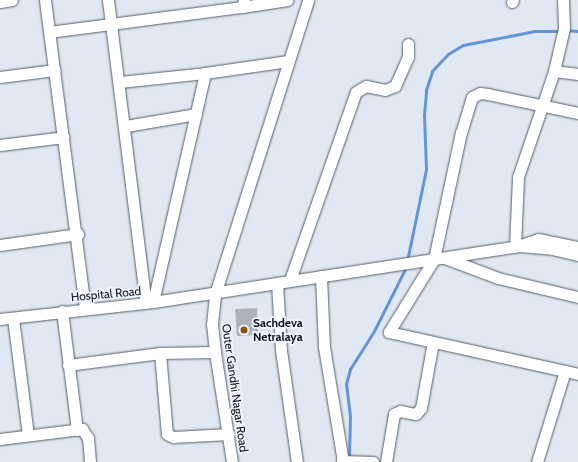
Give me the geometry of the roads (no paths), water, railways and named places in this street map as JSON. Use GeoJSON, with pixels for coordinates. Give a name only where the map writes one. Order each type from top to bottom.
{"type":"FeatureCollection","features":[{"type":"Feature","properties":{"kind":"street"},"geometry":{"type":"LineString","coordinates":[[0,2],[12,0]]}},
{"type":"Feature","properties":{"kind":"street"},"geometry":{"type":"LineString","coordinates":[[45,0],[78,234],[85,308]]}},
{"type":"Feature","properties":{"kind":"street"},"geometry":{"type":"LineString","coordinates":[[108,0],[150,303]]}},
{"type":"Feature","properties":{"kind":"street"},"geometry":{"type":"LineString","coordinates":[[49,32],[243,3],[287,0]]}},
{"type":"Feature","properties":{"kind":"street","name":"Outer Gandhi Nagar Road"},"geometry":{"type":"LineString","coordinates":[[232,462],[212,324],[215,294],[308,0]]}},
{"type":"Feature","properties":{"kind":"street"},"geometry":{"type":"LineString","coordinates":[[517,246],[518,177],[554,71],[564,31],[563,0]]}},
{"type":"Feature","properties":{"kind":"street"},"geometry":{"type":"LineString","coordinates":[[290,280],[356,92],[366,86],[385,90],[395,86],[408,57],[408,44]]}},
{"type":"Feature","properties":{"kind":"street"},"geometry":{"type":"LineString","coordinates":[[120,82],[205,73],[288,61]]}},
{"type":"Feature","properties":{"kind":"street"},"geometry":{"type":"LineString","coordinates":[[0,77],[56,70]]}},
{"type":"Feature","properties":{"kind":"street"},"geometry":{"type":"LineString","coordinates":[[554,71],[578,74]]}},
{"type":"Feature","properties":{"kind":"street"},"geometry":{"type":"LineString","coordinates":[[150,303],[205,73]]}},
{"type":"Feature","properties":{"kind":"street"},"geometry":{"type":"LineString","coordinates":[[578,113],[480,93],[472,97],[461,132],[434,259],[389,332],[578,374]]}},
{"type":"Feature","properties":{"kind":"street"},"geometry":{"type":"LineString","coordinates":[[126,126],[196,114]]}},
{"type":"Feature","properties":{"kind":"street"},"geometry":{"type":"LineString","coordinates":[[0,145],[64,137]]}},
{"type":"Feature","properties":{"kind":"street"},"geometry":{"type":"LineString","coordinates":[[0,245],[78,234]]}},
{"type":"Feature","properties":{"kind":"street"},"geometry":{"type":"LineString","coordinates":[[517,246],[538,239],[578,247]]}},
{"type":"Feature","properties":{"kind":"street"},"geometry":{"type":"LineString","coordinates":[[517,246],[552,249],[578,256]]}},
{"type":"Feature","properties":{"kind":"street","name":"Hospital Road"},"geometry":{"type":"LineString","coordinates":[[0,319],[85,308],[150,303],[215,294],[290,280],[517,246]]}},
{"type":"Feature","properties":{"kind":"street"},"geometry":{"type":"LineString","coordinates":[[434,259],[498,278],[578,297]]}},
{"type":"Feature","properties":{"kind":"street"},"geometry":{"type":"LineString","coordinates":[[321,276],[324,347],[344,461],[362,460],[373,462]]}},
{"type":"Feature","properties":{"kind":"street"},"geometry":{"type":"LineString","coordinates":[[277,283],[281,350],[298,462]]}},
{"type":"Feature","properties":{"kind":"street"},"geometry":{"type":"LineString","coordinates":[[62,311],[77,430]]}},
{"type":"Feature","properties":{"kind":"street"},"geometry":{"type":"LineString","coordinates":[[13,318],[28,435]]}},
{"type":"Feature","properties":{"kind":"street"},"geometry":{"type":"LineString","coordinates":[[386,462],[394,414],[400,411],[416,414],[421,408],[433,342]]}},
{"type":"Feature","properties":{"kind":"street"},"geometry":{"type":"LineString","coordinates":[[68,365],[160,353],[215,352]]}},
{"type":"Feature","properties":{"kind":"street"},"geometry":{"type":"LineString","coordinates":[[160,353],[168,434],[173,437],[229,434]]}},
{"type":"Feature","properties":{"kind":"street"},"geometry":{"type":"LineString","coordinates":[[537,462],[565,371]]}},
{"type":"Feature","properties":{"kind":"street"},"geometry":{"type":"LineString","coordinates":[[0,439],[77,430],[87,433],[90,462]]}},
{"type":"Feature","properties":{"kind":"waterway"},"geometry":{"type":"LineString","coordinates":[[566,30],[578,31]]}},
{"type":"Feature","properties":{"kind":"waterway"},"geometry":{"type":"LineString","coordinates":[[407,261],[426,169],[424,115],[426,90],[432,71],[448,54],[463,45],[535,31],[560,31]]}},
{"type":"Feature","properties":{"kind":"waterway"},"geometry":{"type":"LineString","coordinates":[[349,459],[350,416],[346,384],[350,369],[374,331],[406,267]]}},
{"type":"Feature","properties":{"kind":"place","name":"Sachdeva Netralaya"},"geometry":{"type":"Point","coordinates":[244,330]}}]}
